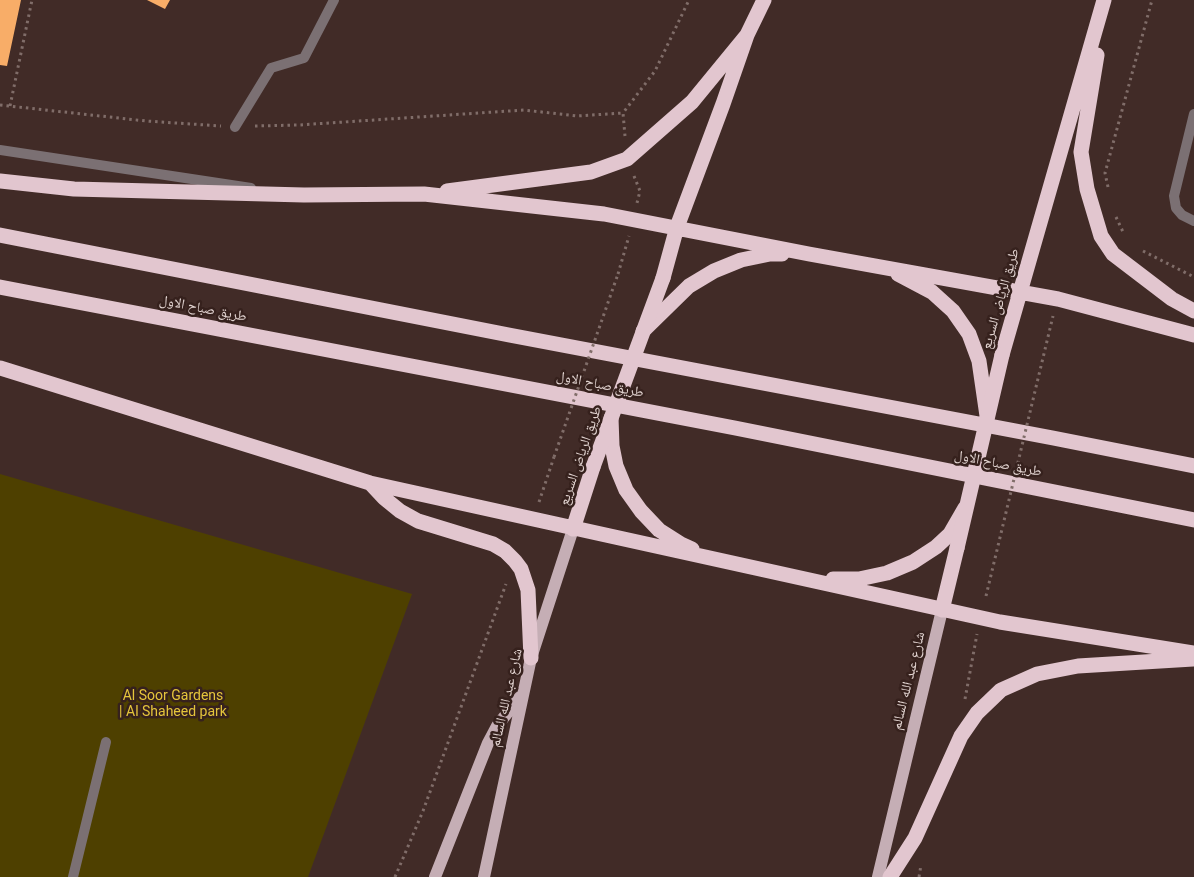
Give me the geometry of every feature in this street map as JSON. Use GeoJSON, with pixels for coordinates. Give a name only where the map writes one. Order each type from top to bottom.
{"type":"FeatureCollection","features":[{"type":"Feature","properties":{"kind":"highway","name":"طريق الرياض السريع"},"geometry":{"type":"LineString","coordinates":[[573,529],[593,467],[663,278],[677,228],[747,35],[764,0]]}},
{"type":"Feature","properties":{"kind":"highway","name":"طريق الرياض السريع"},"geometry":{"type":"LineString","coordinates":[[942,610],[1002,355],[1105,0]]}},
{"type":"Feature","properties":{"kind":"highway"},"geometry":{"type":"LineString","coordinates":[[1105,0],[1081,152],[1087,188],[1101,236],[1113,254],[1172,299],[1194,311]]}},
{"type":"Feature","properties":{"kind":"highway"},"geometry":{"type":"LineString","coordinates":[[424,194],[591,172],[627,158],[692,102],[747,35]]}},
{"type":"Feature","properties":{"kind":"highway"},"geometry":{"type":"LineString","coordinates":[[0,181],[74,189],[304,195],[424,194],[604,214],[809,254],[1020,291],[1058,299],[1194,335]]}},
{"type":"Feature","properties":{"kind":"highway"},"geometry":{"type":"LineString","coordinates":[[0,235],[1194,466]]}},
{"type":"Feature","properties":{"kind":"highway"},"geometry":{"type":"LineString","coordinates":[[643,331],[689,286],[714,271],[741,260],[770,254],[809,254]]}},
{"type":"Feature","properties":{"kind":"highway"},"geometry":{"type":"LineString","coordinates":[[883,267],[932,292],[953,311],[969,334],[978,361],[987,419]]}},
{"type":"Feature","properties":{"kind":"highway","name":"طريق صباح الاول"},"geometry":{"type":"LineString","coordinates":[[0,287],[735,428],[1194,520]]}},
{"type":"Feature","properties":{"kind":"highway"},"geometry":{"type":"LineString","coordinates":[[0,368],[370,484],[804,578],[942,610],[1060,632],[1194,653]]}},
{"type":"Feature","properties":{"kind":"highway"},"geometry":{"type":"LineString","coordinates":[[611,418],[612,446],[616,466],[626,490],[641,512],[659,530],[681,544],[734,564]]}},
{"type":"Feature","properties":{"kind":"highway"},"geometry":{"type":"LineString","coordinates":[[370,484],[389,503],[418,521],[492,544],[505,551],[515,561],[521,569],[528,590],[531,658]]}},
{"type":"Feature","properties":{"kind":"highway"},"geometry":{"type":"LineString","coordinates":[[804,578],[859,579],[887,573],[913,562],[936,547],[950,534],[967,505]]}},
{"type":"Feature","properties":{"kind":"highway"},"geometry":{"type":"LineString","coordinates":[[890,877],[915,838],[961,736],[977,713],[1001,690],[1037,674],[1078,666],[1194,658]]}},
{"type":"Feature","properties":{"kind":"main road","name":"شارع عبد الله السالم"},"geometry":{"type":"LineString","coordinates":[[484,877],[531,658],[573,529]]}},
{"type":"Feature","properties":{"kind":"main road","name":"شارع عبد الله السالم"},"geometry":{"type":"LineString","coordinates":[[878,877],[942,610]]}},
{"type":"Feature","properties":{"kind":"main road"},"geometry":{"type":"LineString","coordinates":[[435,877],[488,744],[497,726],[522,696]]}},
{"type":"Feature","properties":{"kind":"street"},"geometry":{"type":"LineString","coordinates":[[235,126],[271,68],[304,58],[334,0]]}},
{"type":"Feature","properties":{"kind":"street"},"geometry":{"type":"LineString","coordinates":[[1194,114],[1174,196],[1176,208],[1182,215],[1194,221]]}},
{"type":"Feature","properties":{"kind":"street"},"geometry":{"type":"LineString","coordinates":[[0,150],[304,195]]}},
{"type":"Feature","properties":{"kind":"street"},"geometry":{"type":"LineString","coordinates":[[73,877],[106,742]]}},
{"type":"Feature","properties":{"kind":"path"},"geometry":{"type":"LineString","coordinates":[[10,106],[32,0]]}},
{"type":"Feature","properties":{"kind":"path"},"geometry":{"type":"LineString","coordinates":[[0,105],[146,121],[235,126],[299,125],[524,110],[577,116],[623,113],[655,71],[689,0]]}},
{"type":"Feature","properties":{"kind":"path"},"geometry":{"type":"LineString","coordinates":[[1108,190],[1105,173],[1152,0]]}},
{"type":"Feature","properties":{"kind":"path"},"geometry":{"type":"LineString","coordinates":[[1114,213],[1126,240]]}},
{"type":"Feature","properties":{"kind":"path"},"geometry":{"type":"LineString","coordinates":[[532,520],[618,274],[634,220]]}},
{"type":"Feature","properties":{"kind":"path"},"geometry":{"type":"LineString","coordinates":[[1139,249],[1194,277]]}},
{"type":"Feature","properties":{"kind":"path"},"geometry":{"type":"LineString","coordinates":[[986,596],[1053,316]]}},
{"type":"Feature","properties":{"kind":"path"},"geometry":{"type":"LineString","coordinates":[[394,877],[423,811],[515,561]]}},
{"type":"Feature","properties":{"kind":"path"},"geometry":{"type":"LineString","coordinates":[[968,726],[962,714],[977,631]]}},
{"type":"Feature","properties":{"kind":"green space","name":"Al Soor Gardens | Al Shaheed park"},"geometry":{"type":"Polygon","coordinates":[[[0,474],[412,594],[308,877],[0,877],[0,474]]]}},
{"type":"Feature","properties":{"kind":"building"},"geometry":{"type":"Polygon","coordinates":[[[0,0],[21,0],[7,66],[0,65],[0,0]]]}},
{"type":"Feature","properties":{"kind":"building"},"geometry":{"type":"Polygon","coordinates":[[[147,0],[170,0],[165,9],[147,0]]]}}]}
